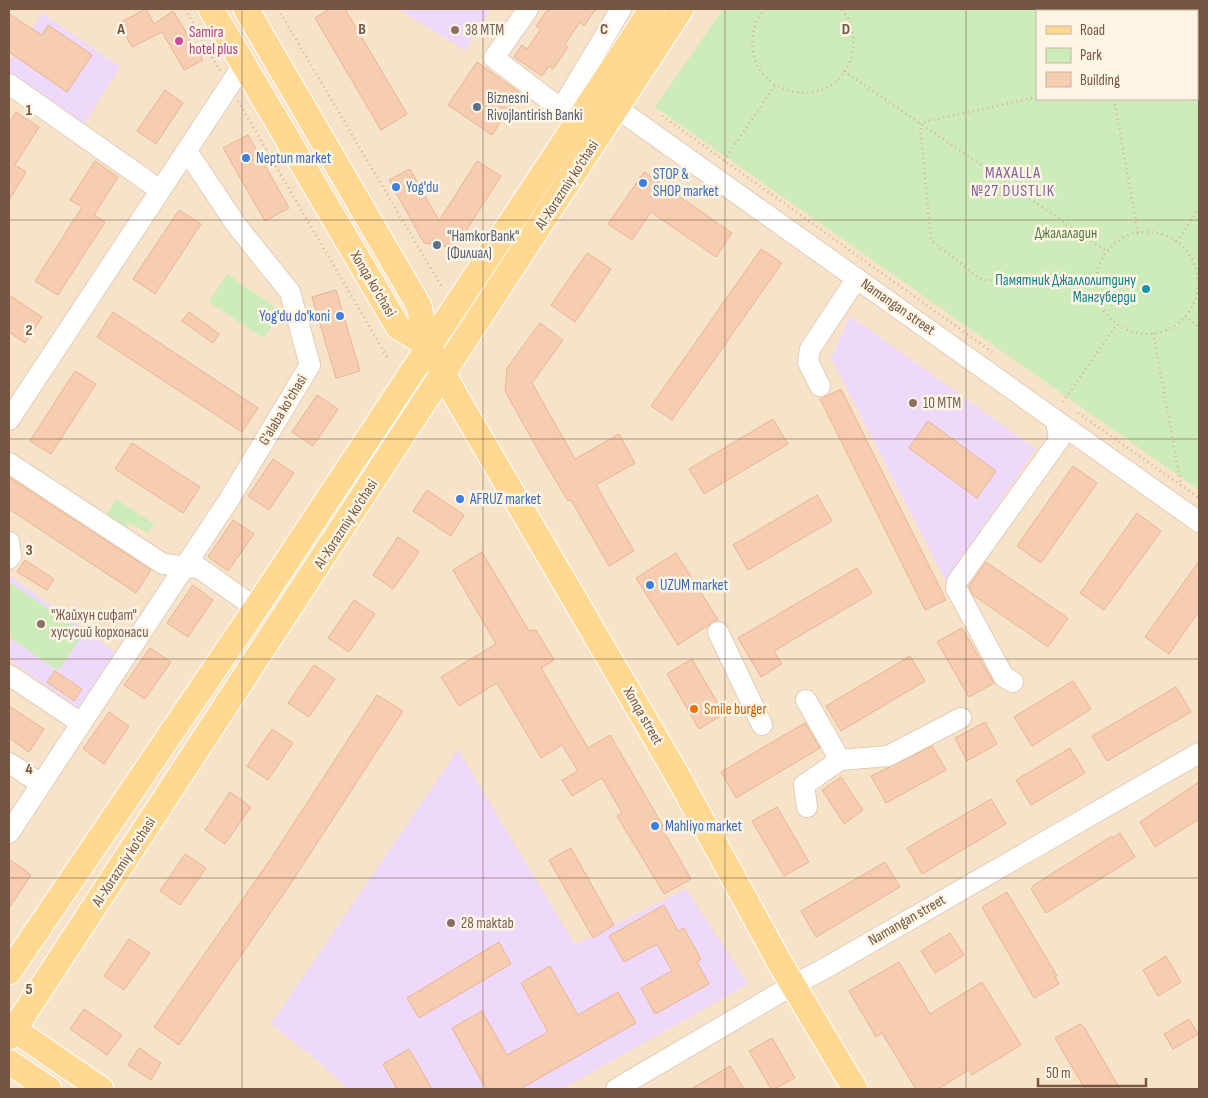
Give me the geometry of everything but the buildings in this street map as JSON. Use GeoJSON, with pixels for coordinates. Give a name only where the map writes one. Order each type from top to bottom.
{"type":"FeatureCollection","features":[{"type":"Feature","properties":{"kind":"main road","name":"Xonqa ko'chasi"},"geometry":{"type":"LineString","coordinates":[[211,9],[398,327],[428,345]]}},
{"type":"Feature","properties":{"kind":"main road","name":"Xonqa ko'chasi"},"geometry":{"type":"LineString","coordinates":[[246,9],[419,306],[428,345]]}},
{"type":"Feature","properties":{"kind":"main road","name":"Al-Xorazmiy ko’chasi"},"geometry":{"type":"LineString","coordinates":[[9,972],[256,608],[428,345],[569,116],[596,94],[652,9]]}},
{"type":"Feature","properties":{"kind":"main road","name":"Al-Xorazmiy ko’chasi"},"geometry":{"type":"LineString","coordinates":[[11,1031],[444,374],[681,9]]}},
{"type":"Feature","properties":{"kind":"main road","name":"Xonqa street"},"geometry":{"type":"LineString","coordinates":[[428,345],[676,773],[793,984],[855,1089]]}},
{"type":"Feature","properties":{"kind":"main road"},"geometry":{"type":"LineString","coordinates":[[11,1031],[101,1089]]}},
{"type":"Feature","properties":{"kind":"main road"},"geometry":{"type":"LineString","coordinates":[[9,1062],[35,1085]]}},
{"type":"Feature","properties":{"kind":"street"},"geometry":{"type":"LineString","coordinates":[[528,9],[494,58],[569,116],[621,9]]}},
{"type":"Feature","properties":{"kind":"street"},"geometry":{"type":"LineString","coordinates":[[9,420],[243,65]]}},
{"type":"Feature","properties":{"kind":"street"},"geometry":{"type":"LineString","coordinates":[[9,84],[160,190]]}},
{"type":"Feature","properties":{"kind":"street","name":"Namangan street"},"geometry":{"type":"LineString","coordinates":[[596,94],[1199,522]]}},
{"type":"Feature","properties":{"kind":"street","name":"G'alaba ko'chasi"},"geometry":{"type":"LineString","coordinates":[[9,833],[230,498],[310,365],[290,292],[237,226],[187,151]]}},
{"type":"Feature","properties":{"kind":"street"},"geometry":{"type":"LineString","coordinates":[[820,386],[808,362],[810,349],[856,278]]}},
{"type":"Feature","properties":{"kind":"street"},"geometry":{"type":"LineString","coordinates":[[1013,682],[1004,677],[956,588],[957,582],[1059,440],[1056,420]]}},
{"type":"Feature","properties":{"kind":"street"},"geometry":{"type":"LineString","coordinates":[[9,463],[163,564],[186,565],[199,568],[256,608]]}},
{"type":"Feature","properties":{"kind":"street"},"geometry":{"type":"LineString","coordinates":[[9,542],[11,556],[9,559]]}},
{"type":"Feature","properties":{"kind":"street"},"geometry":{"type":"LineString","coordinates":[[718,632],[762,724]]}},
{"type":"Feature","properties":{"kind":"street"},"geometry":{"type":"LineString","coordinates":[[9,675],[81,723]]}},
{"type":"Feature","properties":{"kind":"street"},"geometry":{"type":"LineString","coordinates":[[806,700],[840,760]]}},
{"type":"Feature","properties":{"kind":"street"},"geometry":{"type":"LineString","coordinates":[[807,807],[804,785],[840,760],[888,756],[961,718]]}},
{"type":"Feature","properties":{"kind":"street","name":"Namangan street"},"geometry":{"type":"LineString","coordinates":[[616,1089],[793,984],[824,969],[1199,753]]}},
{"type":"Feature","properties":{"kind":"street"},"geometry":{"type":"LineString","coordinates":[[9,763],[41,784]]}},
{"type":"Feature","properties":{"kind":"path"},"geometry":{"type":"LineString","coordinates":[[185,9],[387,357]]}},
{"type":"Feature","properties":{"kind":"path"},"geometry":{"type":"LineString","coordinates":[[278,9],[443,289]]}},
{"type":"Feature","properties":{"kind":"path"},"geometry":{"type":"LineString","coordinates":[[765,9],[754,28],[752,44],[755,60],[763,74],[775,85],[791,92],[808,93],[825,88],[840,78],[850,64],[854,47],[852,29],[840,9]]}},
{"type":"Feature","properties":{"kind":"path"},"geometry":{"type":"LineString","coordinates":[[844,71],[1106,252]]}},
{"type":"Feature","properties":{"kind":"path"},"geometry":{"type":"LineString","coordinates":[[724,161],[775,85]]}},
{"type":"Feature","properties":{"kind":"path"},"geometry":{"type":"LineString","coordinates":[[920,123],[1036,97]]}},
{"type":"Feature","properties":{"kind":"path"},"geometry":{"type":"LineString","coordinates":[[1114,100],[1138,233]]}},
{"type":"Feature","properties":{"kind":"path"},"geometry":{"type":"LineString","coordinates":[[662,116],[998,356]]}},
{"type":"Feature","properties":{"kind":"path"},"geometry":{"type":"LineString","coordinates":[[920,123],[931,240],[982,280],[1096,282]]}},
{"type":"Feature","properties":{"kind":"path"},"geometry":{"type":"LineString","coordinates":[[1177,242],[1199,208]]}},
{"type":"Feature","properties":{"kind":"path"},"geometry":{"type":"LineString","coordinates":[[1138,233],[1163,234],[1177,242],[1188,253],[1195,267],[1199,282],[1196,298],[1185,316],[1178,324],[1163,331],[1153,333],[1131,331],[1117,324],[1105,312],[1098,298],[1096,282],[1099,266],[1106,252],[1118,241],[1138,233]]}},
{"type":"Feature","properties":{"kind":"path"},"geometry":{"type":"LineString","coordinates":[[1185,316],[1199,327]]}},
{"type":"Feature","properties":{"kind":"path"},"geometry":{"type":"LineString","coordinates":[[1117,324],[1063,402],[1199,498]]}},
{"type":"Feature","properties":{"kind":"path"},"geometry":{"type":"LineString","coordinates":[[1153,333],[1181,485]]}},
{"type":"Feature","properties":{"kind":"shaded area"},"geometry":{"type":"Polygon","coordinates":[[[9,9],[1199,9],[1199,1089],[9,1089],[9,9]]]}},
{"type":"Feature","properties":{"kind":"shaded area","name":"38 MTM"},"geometry":{"type":"Polygon","coordinates":[[[398,9],[491,9],[465,50],[398,9]]]}},
{"type":"Feature","properties":{"kind":"shaded area"},"geometry":{"type":"Polygon","coordinates":[[[42,13],[120,67],[83,126],[9,76],[9,63],[42,13]]]}},
{"type":"Feature","properties":{"kind":"shaded area","name":"10 MTM"},"geometry":{"type":"Polygon","coordinates":[[[850,316],[1036,449],[946,581],[831,358],[850,316]]]}},
{"type":"Feature","properties":{"kind":"shaded area","name":"\"Жайхун сифат\" хусусий корхонаси"},"geometry":{"type":"Polygon","coordinates":[[[9,575],[119,655],[81,710],[9,660],[9,575]]]}},
{"type":"Feature","properties":{"kind":"shaded area","name":"28 maktab"},"geometry":{"type":"Polygon","coordinates":[[[458,750],[575,945],[686,889],[748,984],[562,1089],[348,1089],[317,1060],[271,1024],[458,750]]]}},
{"type":"Feature","properties":{"kind":"green space","name":"Джалаладин"},"geometry":{"type":"Polygon","coordinates":[[[723,9],[1100,10],[1036,10],[1036,100],[1198,100],[1199,88],[1199,490],[655,107],[723,9]]]}},
{"type":"Feature","properties":{"kind":"green space"},"geometry":{"type":"Polygon","coordinates":[[[227,274],[281,311],[263,338],[209,302],[227,274]]]}},
{"type":"Feature","properties":{"kind":"green space"},"geometry":{"type":"Polygon","coordinates":[[[116,499],[154,524],[147,533],[130,523],[123,531],[104,518],[116,499]]]}},
{"type":"Feature","properties":{"kind":"green space"},"geometry":{"type":"Polygon","coordinates":[[[9,582],[84,633],[58,671],[9,637],[9,582]]]}},
{"type":"Feature","properties":{"kind":"water"},"geometry":{"type":"Polygon","coordinates":[[[1128,9],[1199,9],[1199,64],[1198,10],[1128,9]]]}},
{"type":"Feature","properties":{"kind":"place","name":"38 MTM"},"geometry":{"type":"Point","coordinates":[455,30]}},
{"type":"Feature","properties":{"kind":"place","name":"Samira hotel plus"},"geometry":{"type":"Point","coordinates":[179,41]}},
{"type":"Feature","properties":{"kind":"place","name":"Biznesni Rivojlantirish Banki"},"geometry":{"type":"Point","coordinates":[477,107]}},
{"type":"Feature","properties":{"kind":"place","name":"Neptun market"},"geometry":{"type":"Point","coordinates":[246,158]}},
{"type":"Feature","properties":{"kind":"place","name":"STOP & SHOP market"},"geometry":{"type":"Point","coordinates":[643,183]}},
{"type":"Feature","properties":{"kind":"place","name":"Yog'du"},"geometry":{"type":"Point","coordinates":[396,187]}},
{"type":"Feature","properties":{"kind":"place","name":"\"HamkorBank\" (Филиал)"},"geometry":{"type":"Point","coordinates":[437,245]}},
{"type":"Feature","properties":{"kind":"place","name":"Памятник Джаллолитдину Мангуберди"},"geometry":{"type":"Point","coordinates":[1146,289]}},
{"type":"Feature","properties":{"kind":"place","name":"Yog'du do'koni"},"geometry":{"type":"Point","coordinates":[340,316]}},
{"type":"Feature","properties":{"kind":"place","name":"10 MTM"},"geometry":{"type":"Point","coordinates":[913,403]}},
{"type":"Feature","properties":{"kind":"place","name":"AFRUZ market"},"geometry":{"type":"Point","coordinates":[460,499]}},
{"type":"Feature","properties":{"kind":"place","name":"UZUM market"},"geometry":{"type":"Point","coordinates":[650,585]}},
{"type":"Feature","properties":{"kind":"place","name":"\"Жайхун сифат\" хусусий корхонаси"},"geometry":{"type":"Point","coordinates":[41,624]}},
{"type":"Feature","properties":{"kind":"place","name":"Smile burger"},"geometry":{"type":"Point","coordinates":[694,709]}},
{"type":"Feature","properties":{"kind":"place","name":"Mahliyo market"},"geometry":{"type":"Point","coordinates":[655,826]}},
{"type":"Feature","properties":{"kind":"place","name":"28 maktab"},"geometry":{"type":"Point","coordinates":[451,923]}},
{"type":"Feature","properties":{"kind":"district","name":"MAXALLA №27 DUSTLIK"},"geometry":{"type":"Point","coordinates":[1013,182]}}]}
